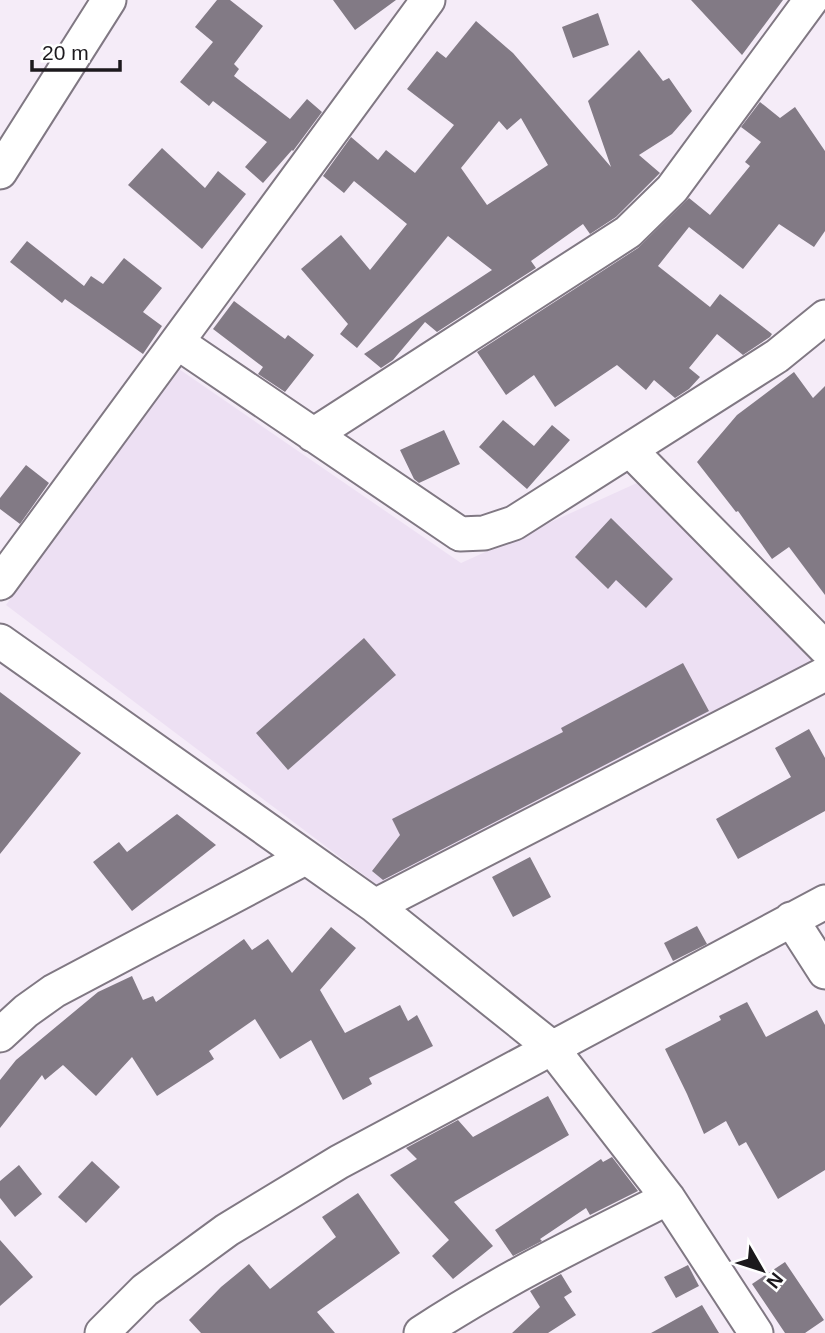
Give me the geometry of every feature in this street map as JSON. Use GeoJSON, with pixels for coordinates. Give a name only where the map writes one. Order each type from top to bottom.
{"type":"FeatureCollection","features":[{"type":"Feature","properties":{"kind":"street"},"geometry":{"type":"LineString","coordinates":[[0,172],[108,0]]}},
{"type":"Feature","properties":{"kind":"street"},"geometry":{"type":"LineString","coordinates":[[0,583],[428,0]]}},
{"type":"Feature","properties":{"kind":"street"},"geometry":{"type":"LineString","coordinates":[[313,435],[628,232],[672,189],[811,0]]}},
{"type":"Feature","properties":{"kind":"street"},"geometry":{"type":"LineString","coordinates":[[177,342],[460,534],[484,533],[514,523],[777,356],[825,317]]}},
{"type":"Feature","properties":{"kind":"street"},"geometry":{"type":"LineString","coordinates":[[631,451],[825,648]]}},
{"type":"Feature","properties":{"kind":"street"},"geometry":{"type":"LineString","coordinates":[[0,641],[375,906],[551,1046],[668,1198],[756,1333]]}},
{"type":"Feature","properties":{"kind":"street"},"geometry":{"type":"LineString","coordinates":[[375,906],[825,674]]}},
{"type":"Feature","properties":{"kind":"street"},"geometry":{"type":"LineString","coordinates":[[0,1035],[26,1010],[54,991],[305,858]]}},
{"type":"Feature","properties":{"kind":"street"},"geometry":{"type":"LineString","coordinates":[[102,1333],[145,1290],[227,1230],[339,1162],[551,1046],[825,902]]}},
{"type":"Feature","properties":{"kind":"street"},"geometry":{"type":"LineString","coordinates":[[791,919],[825,972]]}},
{"type":"Feature","properties":{"kind":"street"},"geometry":{"type":"LineString","coordinates":[[421,1333],[468,1302],[571,1246],[668,1198]]}},
{"type":"Feature","properties":{"kind":"shaded area"},"geometry":{"type":"Polygon","coordinates":[[[176,367],[461,563],[639,482],[819,660],[389,894],[6,605],[176,367]]]}},
{"type":"Feature","properties":{"kind":"building"},"geometry":{"type":"Polygon","coordinates":[[[217,0],[230,0],[263,26],[234,64],[239,69],[234,76],[290,119],[307,99],[322,112],[293,151],[263,183],[245,167],[267,142],[213,101],[209,106],[180,82],[213,42],[195,27],[217,0]]]}},
{"type":"Feature","properties":{"kind":"building"},"geometry":{"type":"Polygon","coordinates":[[[333,0],[396,0],[355,30],[333,0]]]}},
{"type":"Feature","properties":{"kind":"building"},"geometry":{"type":"Polygon","coordinates":[[[691,0],[783,0],[742,55],[691,0]]]}},
{"type":"Feature","properties":{"kind":"building"},"geometry":{"type":"Polygon","coordinates":[[[598,13],[609,45],[573,58],[562,27],[598,13]]]}},
{"type":"Feature","properties":{"kind":"building"},"geometry":{"type":"Polygon","coordinates":[[[476,21],[513,53],[611,167],[588,101],[639,50],[663,81],[669,78],[692,111],[672,134],[639,155],[660,173],[616,217],[590,234],[583,224],[531,261],[536,268],[437,332],[425,322],[393,360],[381,368],[364,354],[492,270],[448,236],[357,348],[340,334],[348,324],[301,269],[341,235],[370,270],[407,224],[354,181],[344,193],[323,176],[351,137],[378,160],[386,150],[415,173],[454,125],[407,89],[437,51],[446,58],[476,21]],[[521,118],[507,130],[499,121],[461,168],[487,205],[548,165],[521,118]]]}},
{"type":"Feature","properties":{"kind":"building"},"geometry":{"type":"Polygon","coordinates":[[[760,102],[780,118],[795,107],[825,151],[825,231],[814,247],[779,224],[743,269],[689,227],[658,266],[710,307],[720,294],[772,334],[770,337],[743,355],[717,334],[689,368],[700,377],[689,389],[675,398],[654,380],[646,390],[617,365],[555,407],[534,375],[506,395],[477,352],[638,248],[689,198],[710,215],[750,166],[745,162],[761,142],[741,127],[760,102]]]}},
{"type":"Feature","properties":{"kind":"building"},"geometry":{"type":"Polygon","coordinates":[[[162,148],[205,188],[218,171],[246,194],[202,249],[128,185],[162,148]]]}},
{"type":"Feature","properties":{"kind":"building"},"geometry":{"type":"Polygon","coordinates":[[[27,241],[84,286],[91,276],[103,284],[124,258],[162,288],[143,312],[162,326],[143,354],[65,299],[62,303],[10,262],[27,241]]]}},
{"type":"Feature","properties":{"kind":"building"},"geometry":{"type":"Polygon","coordinates":[[[234,301],[285,339],[288,335],[314,355],[285,392],[258,374],[263,367],[213,329],[234,301]]]}},
{"type":"Feature","properties":{"kind":"building"},"geometry":{"type":"Polygon","coordinates":[[[794,372],[813,398],[825,386],[825,595],[789,547],[772,559],[738,511],[736,512],[697,462],[737,415],[794,372]]]}},
{"type":"Feature","properties":{"kind":"building"},"geometry":{"type":"Polygon","coordinates":[[[503,420],[534,446],[552,425],[570,440],[527,489],[479,447],[503,420]]]}},
{"type":"Feature","properties":{"kind":"building"},"geometry":{"type":"Polygon","coordinates":[[[444,430],[460,464],[419,483],[414,479],[400,450],[444,430]]]}},
{"type":"Feature","properties":{"kind":"building"},"geometry":{"type":"Polygon","coordinates":[[[26,465],[49,483],[20,524],[0,509],[0,498],[26,465]]]}},
{"type":"Feature","properties":{"kind":"building"},"geometry":{"type":"Polygon","coordinates":[[[611,518],[673,579],[646,608],[616,580],[608,589],[575,557],[611,518]]]}},
{"type":"Feature","properties":{"kind":"building"},"geometry":{"type":"Polygon","coordinates":[[[364,638],[396,675],[288,770],[256,733],[364,638]]]}},
{"type":"Feature","properties":{"kind":"building"},"geometry":{"type":"Polygon","coordinates":[[[683,663],[709,711],[383,880],[372,871],[400,835],[392,819],[563,732],[561,728],[683,663]]]}},
{"type":"Feature","properties":{"kind":"building"},"geometry":{"type":"Polygon","coordinates":[[[0,692],[81,753],[0,854],[0,692]]]}},
{"type":"Feature","properties":{"kind":"building"},"geometry":{"type":"Polygon","coordinates":[[[809,729],[825,758],[825,811],[738,859],[716,819],[791,777],[775,748],[809,729]]]}},
{"type":"Feature","properties":{"kind":"building"},"geometry":{"type":"Polygon","coordinates":[[[177,814],[216,845],[132,911],[93,862],[119,842],[127,852],[177,814]]]}},
{"type":"Feature","properties":{"kind":"building"},"geometry":{"type":"Polygon","coordinates":[[[530,857],[551,897],[513,917],[492,877],[530,857]]]}},
{"type":"Feature","properties":{"kind":"building"},"geometry":{"type":"Polygon","coordinates":[[[697,926],[707,944],[673,961],[664,943],[697,926]]]}},
{"type":"Feature","properties":{"kind":"building"},"geometry":{"type":"Polygon","coordinates":[[[331,927],[356,948],[320,990],[345,1033],[400,1005],[408,1021],[417,1015],[433,1046],[369,1078],[372,1084],[343,1100],[311,1040],[280,1059],[255,1019],[209,1051],[214,1059],[157,1096],[132,1057],[96,1096],[63,1065],[45,1080],[42,1075],[0,1128],[0,1080],[16,1060],[98,992],[132,976],[143,1000],[153,996],[156,1002],[244,939],[252,950],[268,939],[292,973],[331,927]]]}},
{"type":"Feature","properties":{"kind":"building"},"geometry":{"type":"Polygon","coordinates":[[[747,1002],[766,1037],[817,1010],[825,1025],[825,1170],[778,1199],[746,1142],[739,1146],[726,1121],[704,1134],[665,1049],[721,1020],[719,1016],[747,1002]]]}},
{"type":"Feature","properties":{"kind":"building"},"geometry":{"type":"Polygon","coordinates":[[[548,1096],[569,1135],[454,1202],[493,1246],[453,1279],[432,1256],[449,1240],[390,1175],[417,1159],[406,1148],[458,1120],[473,1137],[548,1096]]]}},
{"type":"Feature","properties":{"kind":"building"},"geometry":{"type":"Polygon","coordinates":[[[612,1157],[638,1191],[590,1215],[586,1208],[540,1239],[542,1241],[513,1256],[495,1230],[601,1159],[603,1162],[612,1157]]]}},
{"type":"Feature","properties":{"kind":"building"},"geometry":{"type":"Polygon","coordinates":[[[92,1161],[120,1187],[86,1223],[58,1197],[92,1161]]]}},
{"type":"Feature","properties":{"kind":"building"},"geometry":{"type":"Polygon","coordinates":[[[19,1165],[42,1194],[15,1217],[0,1198],[0,1181],[19,1165]]]}},
{"type":"Feature","properties":{"kind":"building"},"geometry":{"type":"Polygon","coordinates":[[[358,1193],[400,1253],[317,1312],[335,1333],[201,1333],[189,1320],[221,1287],[249,1264],[270,1289],[336,1237],[322,1217],[358,1193]]]}},
{"type":"Feature","properties":{"kind":"building"},"geometry":{"type":"Polygon","coordinates":[[[0,1240],[33,1277],[0,1306],[0,1240]]]}},
{"type":"Feature","properties":{"kind":"building"},"geometry":{"type":"Polygon","coordinates":[[[785,1262],[824,1320],[805,1333],[785,1333],[752,1284],[785,1262]]]}},
{"type":"Feature","properties":{"kind":"building"},"geometry":{"type":"Polygon","coordinates":[[[688,1265],[699,1286],[676,1298],[664,1277],[688,1265]]]}},
{"type":"Feature","properties":{"kind":"building"},"geometry":{"type":"Polygon","coordinates":[[[561,1274],[572,1292],[564,1297],[576,1315],[548,1333],[512,1333],[540,1307],[530,1291],[561,1274]]]}},
{"type":"Feature","properties":{"kind":"building"},"geometry":{"type":"Polygon","coordinates":[[[702,1305],[719,1333],[651,1333],[702,1305]]]}}]}
